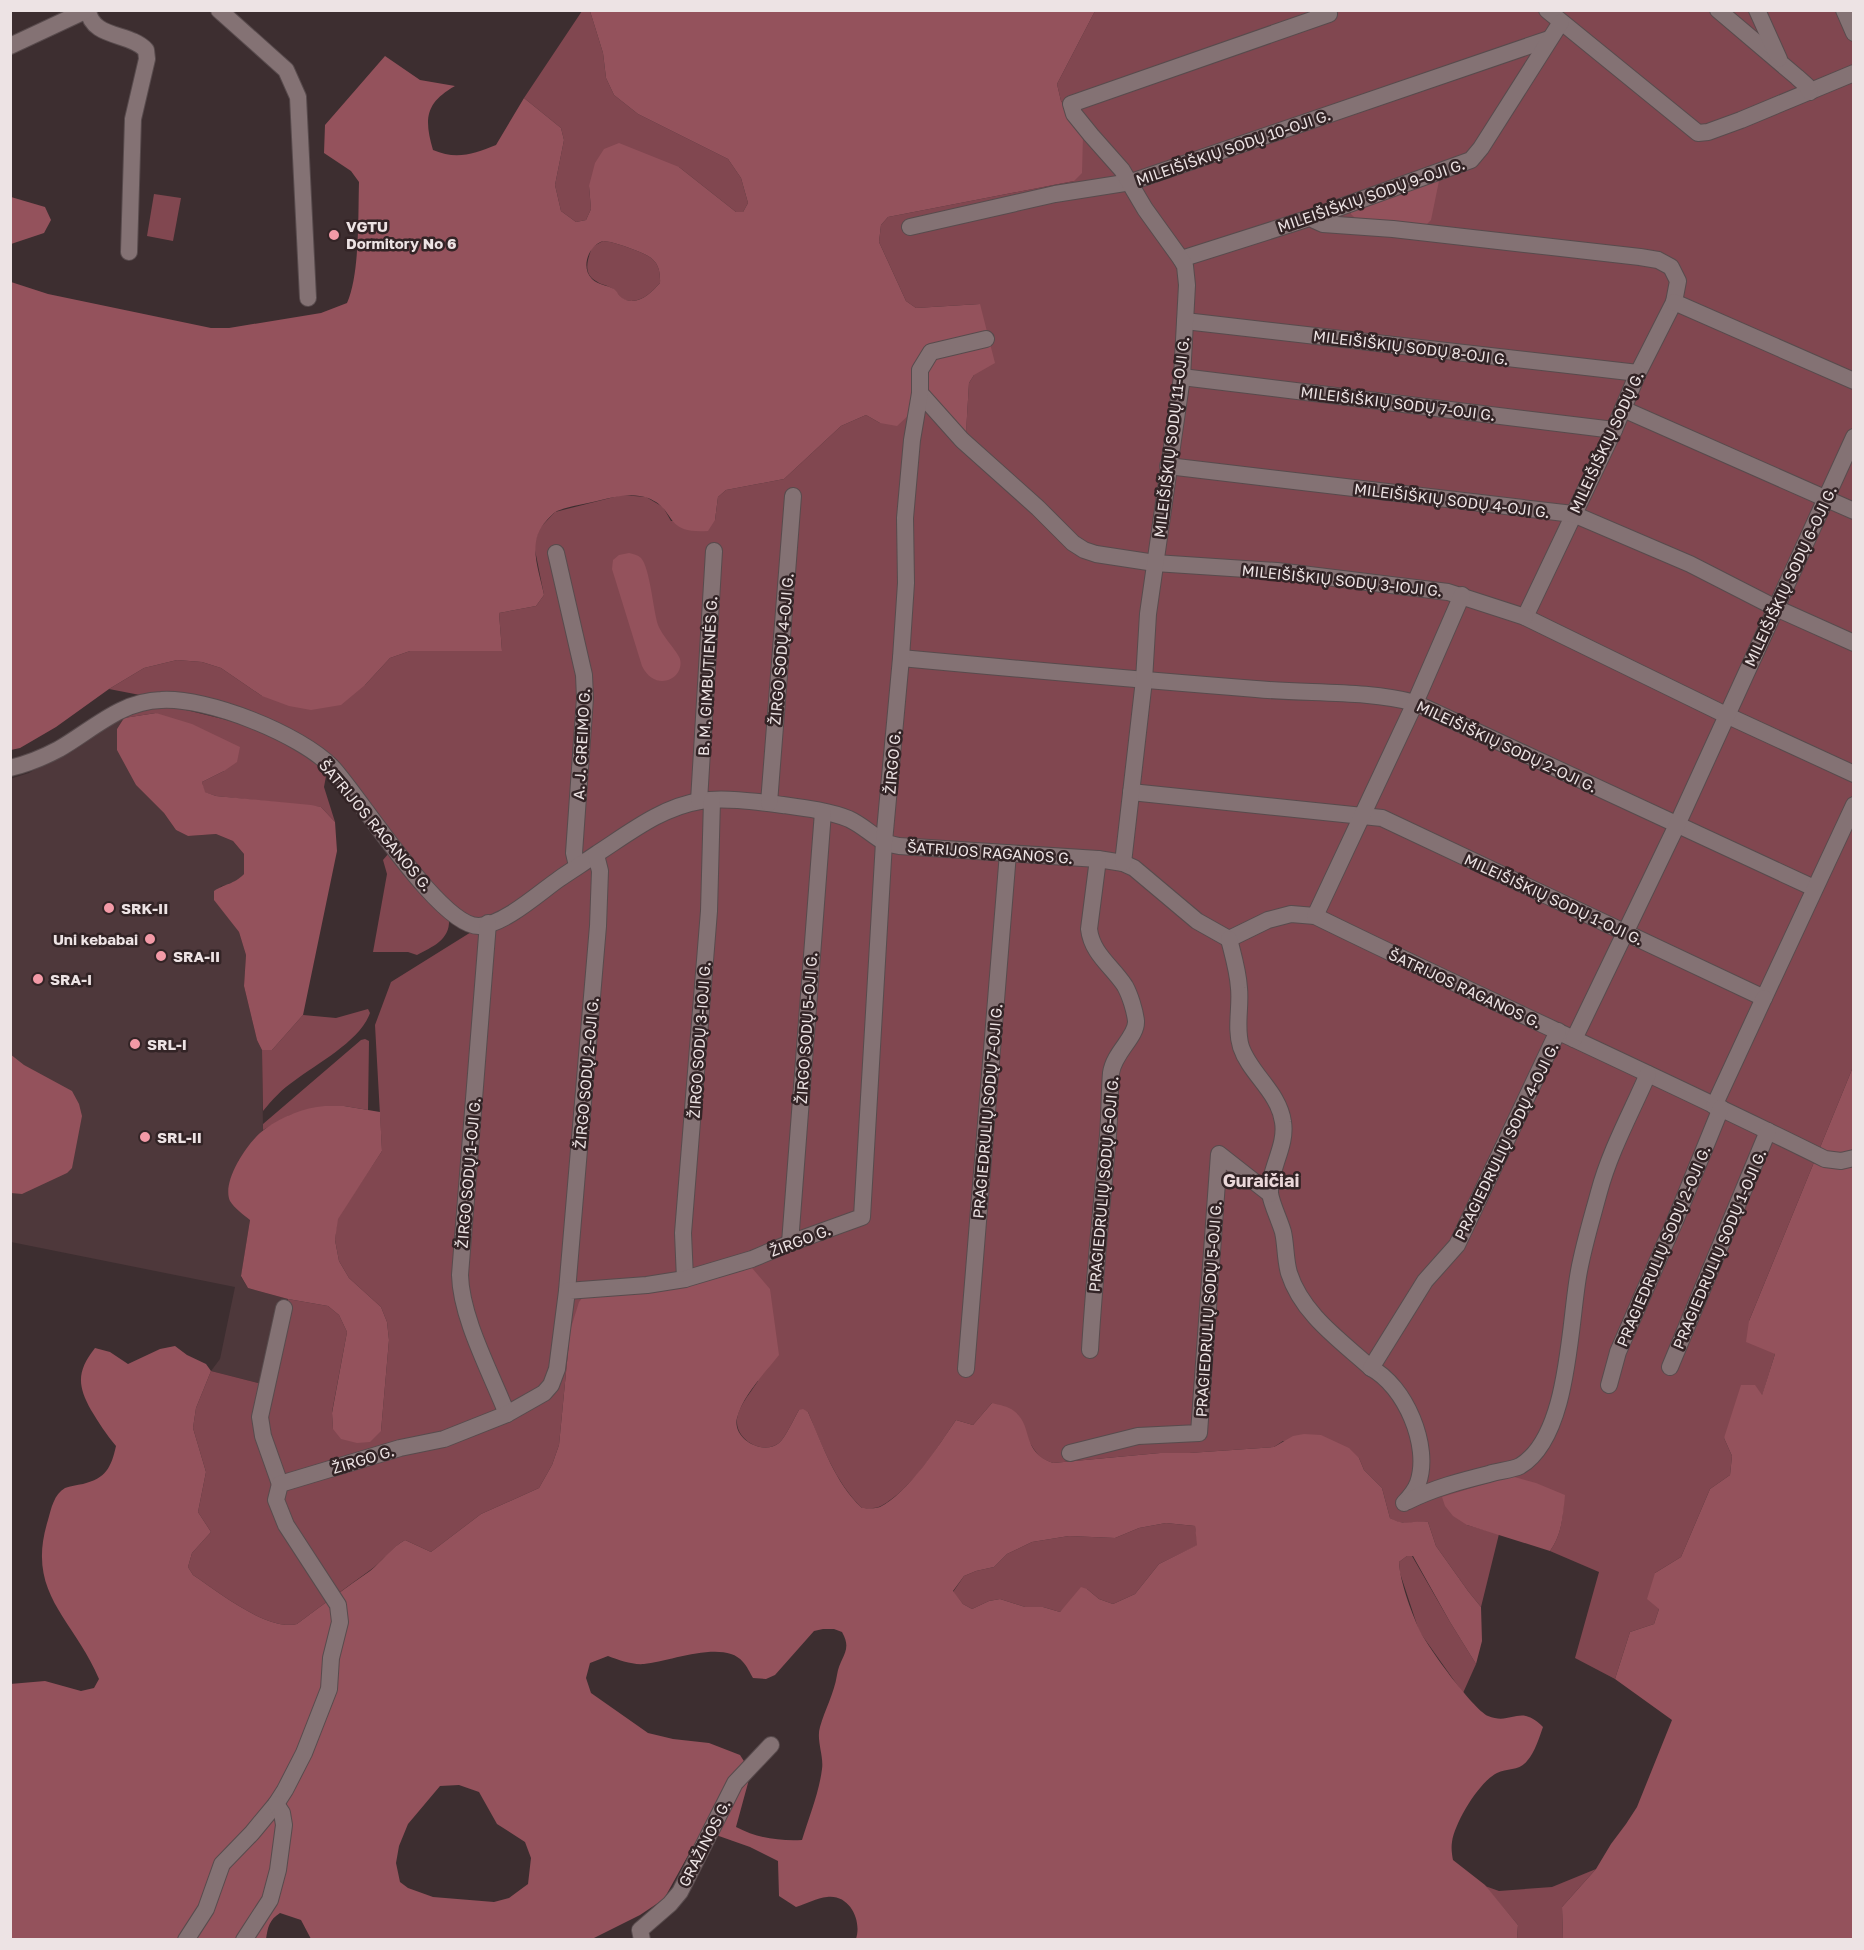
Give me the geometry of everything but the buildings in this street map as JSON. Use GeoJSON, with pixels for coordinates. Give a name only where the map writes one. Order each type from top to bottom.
{"type":"FeatureCollection","features":[{"type":"Feature","properties":{"kind":"street"},"geometry":{"type":"LineString","coordinates":[[10,46],[88,10],[89,18],[102,30],[134,39],[146,50],[147,59],[133,119],[131,138],[129,252]]}},
{"type":"Feature","properties":{"kind":"street"},"geometry":{"type":"LineString","coordinates":[[219,10],[286,70],[298,97],[308,298]]}},
{"type":"Feature","properties":{"kind":"street"},"geometry":{"type":"LineString","coordinates":[[1546,10],[1698,133],[1708,132],[1854,73]]}},
{"type":"Feature","properties":{"kind":"street"},"geometry":{"type":"LineString","coordinates":[[1718,10],[1807,86],[1810,92]]}},
{"type":"Feature","properties":{"kind":"street"},"geometry":{"type":"LineString","coordinates":[[1757,10],[1780,63]]}},
{"type":"Feature","properties":{"kind":"street"},"geometry":{"type":"LineString","coordinates":[[1844,10],[1854,33]]}},
{"type":"Feature","properties":{"kind":"street","name":"MILEIŠIŠKIŲ SODŲ 11-OJI G."},"geometry":{"type":"LineString","coordinates":[[1123,863],[1155,563],[1182,377],[1187,285],[1185,266],[1181,259],[1145,208],[1131,182],[1074,114],[1071,104],[1329,14]]}},
{"type":"Feature","properties":{"kind":"street","name":"MILEIŠIŠKIŲ SODŲ 9-OJI G."},"geometry":{"type":"LineString","coordinates":[[1181,259],[1313,217],[1471,160],[1481,148],[1561,22]]}},
{"type":"Feature","properties":{"kind":"street","name":"MILEIŠIŠKIŲ SODŲ 10-OJI G."},"geometry":{"type":"LineString","coordinates":[[910,226],[1054,194],[1131,182],[1549,39]]}},
{"type":"Feature","properties":{"kind":"street","name":"MILEIŠIŠKIŲ SODŲ G."},"geometry":{"type":"LineString","coordinates":[[1313,217],[1318,223],[1323,224],[1393,229],[1658,260],[1671,267],[1676,274],[1678,281],[1674,302],[1638,373],[1614,430],[1525,616]]}},
{"type":"Feature","properties":{"kind":"street"},"geometry":{"type":"LineString","coordinates":[[1674,302],[1854,381]]}},
{"type":"Feature","properties":{"kind":"street","name":"MILEIŠIŠKIŲ SODŲ 8-OJI G."},"geometry":{"type":"LineString","coordinates":[[1185,321],[1638,373]]}},
{"type":"Feature","properties":{"kind":"street","name":"ŽIRGO G."},"geometry":{"type":"LineString","coordinates":[[280,1484],[400,1448],[444,1439],[507,1414],[544,1393],[557,1369],[567,1292],[647,1285],[685,1279],[752,1260],[790,1243],[862,1217],[884,842],[906,583],[905,518],[912,440],[920,393],[920,370],[932,352],[986,339]]}},
{"type":"Feature","properties":{"kind":"street","name":"MILEIŠIŠKIŲ SODŲ 7-OJI G."},"geometry":{"type":"LineString","coordinates":[[1182,377],[1614,430]]}},
{"type":"Feature","properties":{"kind":"street"},"geometry":{"type":"LineString","coordinates":[[920,393],[962,440],[1038,508],[1072,543],[1095,554],[1155,563]]}},
{"type":"Feature","properties":{"kind":"street"},"geometry":{"type":"LineString","coordinates":[[1623,409],[1854,511]]}},
{"type":"Feature","properties":{"kind":"street","name":"MILEIŠIŠKIŲ SODŲ 6-OJI G."},"geometry":{"type":"LineString","coordinates":[[1574,1039],[1677,825],[1854,437]]}},
{"type":"Feature","properties":{"kind":"street","name":"MILEIŠIŠKIŲ SODŲ 4-OJI G."},"geometry":{"type":"LineString","coordinates":[[1168,466],[1573,514],[1690,564],[1776,608],[1854,643]]}},
{"type":"Feature","properties":{"kind":"street","name":"ŽIRGO SODŲ 4-OJI G."},"geometry":{"type":"LineString","coordinates":[[769,803],[793,496]]}},
{"type":"Feature","properties":{"kind":"street","name":"B. M. GIMBUTIENĖS G."},"geometry":{"type":"LineString","coordinates":[[706,800],[714,551]]}},
{"type":"Feature","properties":{"kind":"street","name":"A. J. GREIMO G."},"geometry":{"type":"LineString","coordinates":[[556,554],[584,675],[585,698],[574,853],[577,866]]}},
{"type":"Feature","properties":{"kind":"street","name":"MILEIŠIŠKIŲ SODŲ 3-IOJI G."},"geometry":{"type":"LineString","coordinates":[[1155,563],[1277,571],[1462,595],[1525,616]]}},
{"type":"Feature","properties":{"kind":"street"},"geometry":{"type":"LineString","coordinates":[[1315,916],[1416,703],[1462,595]]}},
{"type":"Feature","properties":{"kind":"street"},"geometry":{"type":"LineString","coordinates":[[1525,616],[1726,715],[1854,774]]}},
{"type":"Feature","properties":{"kind":"street"},"geometry":{"type":"LineString","coordinates":[[901,658],[1144,680]]}},
{"type":"Feature","properties":{"kind":"street","name":"MILEIŠIŠKIŲ SODŲ 2-OJI G."},"geometry":{"type":"LineString","coordinates":[[1144,680],[1293,692],[1380,696],[1416,703],[1814,888]]}},
{"type":"Feature","properties":{"kind":"street","name":"ŠATRIJOS RAGANOS G."},"geometry":{"type":"LineString","coordinates":[[10,768],[57,750],[132,705],[163,699],[204,705],[228,712],[291,737],[310,748],[332,767],[421,882],[463,921],[479,926],[505,917],[577,866],[658,816],[706,800],[769,803],[823,812],[849,819],[866,828],[884,842],[899,846],[1123,863],[1146,877],[1197,921],[1229,939],[1268,920],[1291,914],[1315,916],[1482,998],[1558,1031],[1825,1159],[1841,1161],[1854,1158]]}},
{"type":"Feature","properties":{"kind":"street","name":"MILEIŠIŠKIŲ SODŲ 1-OJI G."},"geometry":{"type":"LineString","coordinates":[[1131,792],[1382,818],[1764,998]]}},
{"type":"Feature","properties":{"kind":"street","name":"ŽIRGO SODŲ 3-IOJI G."},"geometry":{"type":"LineString","coordinates":[[685,1279],[683,1233],[708,922],[706,800]]}},
{"type":"Feature","properties":{"kind":"street"},"geometry":{"type":"LineString","coordinates":[[1764,998],[1854,805]]}},
{"type":"Feature","properties":{"kind":"street","name":"ŽIRGO SODŲ 5-OJI G."},"geometry":{"type":"LineString","coordinates":[[790,1243],[823,812]]}},
{"type":"Feature","properties":{"kind":"street","name":"PRAGIEDRULIŲ SODŲ 7-OJI G."},"geometry":{"type":"LineString","coordinates":[[966,1369],[1008,853]]}},
{"type":"Feature","properties":{"kind":"street","name":"ŽIRGO SODŲ 2-OJI G."},"geometry":{"type":"LineString","coordinates":[[567,1292],[598,926],[600,871],[596,855]]}},
{"type":"Feature","properties":{"kind":"street","name":"PRAGIEDRULIŲ SODŲ 6-OJI G."},"geometry":{"type":"LineString","coordinates":[[1090,1350],[1112,1072],[1118,1053],[1134,1033],[1136,1026],[1136,1017],[1125,987],[1097,952],[1090,938],[1089,929],[1098,860]]}},
{"type":"Feature","properties":{"kind":"street","name":"ŽIRGO SODŲ 1-OJI G."},"geometry":{"type":"LineString","coordinates":[[488,924],[460,1284],[465,1311],[507,1414]]}},
{"type":"Feature","properties":{"kind":"street"},"geometry":{"type":"LineString","coordinates":[[1229,939],[1237,970],[1238,1027],[1241,1048],[1279,1107],[1283,1122],[1284,1134],[1273,1172],[1270,1194],[1284,1236],[1288,1270],[1300,1297],[1317,1319],[1371,1368],[1383,1375],[1405,1405],[1417,1431],[1421,1472],[1414,1491],[1404,1503],[1431,1490],[1518,1467],[1531,1456],[1549,1432],[1567,1362],[1579,1269],[1600,1190],[1605,1172],[1648,1074]]}},
{"type":"Feature","properties":{"kind":"street","name":"PRAGIEDRULIŲ SODŲ 2-OJI G."},"geometry":{"type":"LineString","coordinates":[[1609,1386],[1618,1352],[1675,1221],[1718,1107],[1764,998]]}},
{"type":"Feature","properties":{"kind":"street","name":"PRAGIEDRULIŲ SODŲ 4-OJI G."},"geometry":{"type":"LineString","coordinates":[[1371,1368],[1425,1281],[1457,1245],[1558,1031]]}},
{"type":"Feature","properties":{"kind":"street","name":"PRAGIEDRULIŲ SODŲ 1-OJI G."},"geometry":{"type":"LineString","coordinates":[[1670,1367],[1768,1131]]}},
{"type":"Feature","properties":{"kind":"street","name":"PRAGIEDRULIŲ SODŲ 5-OJI G."},"geometry":{"type":"LineString","coordinates":[[1070,1453],[1138,1436],[1198,1433],[1219,1154],[1270,1194]]}},
{"type":"Feature","properties":{"kind":"street"},"geometry":{"type":"LineString","coordinates":[[186,1940],[206,1909],[222,1864],[276,1804],[304,1753],[326,1697],[331,1658],[340,1622],[338,1605],[286,1525],[276,1500],[280,1484],[263,1436],[260,1417],[284,1308]]}},
{"type":"Feature","properties":{"kind":"street","name":"GRAŽINOS G."},"geometry":{"type":"LineString","coordinates":[[642,1940],[640,1930],[670,1904],[680,1892],[735,1784],[771,1745]]}},
{"type":"Feature","properties":{"kind":"street"},"geometry":{"type":"LineString","coordinates":[[244,1940],[270,1900],[275,1880],[284,1825],[282,1813],[276,1804]]}},
{"type":"Feature","properties":{"kind":"shaded area"},"geometry":{"type":"Polygon","coordinates":[[[582,11],[590,11],[603,53],[606,78],[614,95],[638,114],[728,159],[741,178],[748,203],[743,212],[736,212],[679,167],[589,186],[591,209],[586,220],[576,222],[561,211],[555,185],[564,140],[561,128],[524,98],[582,11]]]}},
{"type":"Feature","properties":{"kind":"shaded area"},"geometry":{"type":"Polygon","coordinates":[[[590,11],[1095,11],[1057,84],[1061,101],[1083,135],[1082,173],[1074,181],[888,217],[881,225],[879,242],[906,301],[916,308],[980,304],[995,363],[974,375],[969,383],[966,433],[915,382],[911,413],[897,426],[880,423],[866,415],[841,426],[784,479],[726,490],[718,497],[715,520],[708,531],[683,529],[657,503],[636,495],[609,498],[556,512],[547,520],[537,537],[537,566],[544,595],[536,606],[499,613],[502,651],[410,651],[390,658],[365,685],[341,705],[311,710],[289,706],[262,696],[221,668],[202,662],[177,660],[144,668],[109,689],[56,727],[20,748],[11,750],[11,282],[48,294],[211,328],[229,328],[321,313],[347,303],[356,260],[359,182],[351,171],[324,153],[325,125],[385,56],[420,80],[455,86],[438,99],[429,113],[428,129],[433,150],[449,155],[465,155],[496,145],[524,98],[561,128],[564,140],[555,185],[561,211],[576,222],[586,220],[591,209],[589,186],[595,163],[604,149],[619,143],[679,167],[736,212],[743,212],[748,203],[741,178],[728,159],[638,114],[614,95],[606,78],[603,53],[590,11]],[[603,241],[594,247],[588,257],[588,274],[594,281],[614,289],[622,298],[629,301],[639,300],[653,291],[660,283],[659,269],[654,260],[625,246],[603,241]]]}},
{"type":"Feature","properties":{"kind":"shaded area"},"geometry":{"type":"Polygon","coordinates":[[[1095,11],[1853,11],[1853,1067],[1749,1321],[1775,1354],[1762,1396],[1724,1438],[1732,1456],[1730,1475],[1710,1489],[1681,1557],[1655,1573],[1659,1609],[1654,1624],[1630,1632],[1615,1679],[1575,1658],[1599,1572],[1550,1551],[1559,1531],[1564,1495],[1467,1525],[1499,1534],[1481,1607],[1436,1546],[1428,1522],[1405,1523],[1390,1518],[1382,1488],[1364,1470],[1359,1458],[1283,1441],[1274,1447],[1160,1453],[1053,1463],[1039,1455],[1018,1429],[992,1403],[973,1425],[956,1420],[923,1468],[892,1499],[879,1507],[862,1508],[837,1475],[808,1412],[799,1410],[782,1440],[773,1446],[759,1447],[742,1435],[738,1430],[737,1418],[744,1401],[758,1381],[570,1331],[559,1445],[552,1465],[539,1488],[481,1514],[431,1552],[405,1540],[374,1567],[297,1624],[285,1625],[271,1622],[243,1609],[193,1575],[188,1567],[192,1553],[211,1532],[198,1512],[206,1472],[193,1428],[196,1408],[211,1371],[270,1386],[288,1299],[328,1306],[339,1315],[347,1332],[332,1412],[333,1429],[381,1431],[389,1340],[387,1322],[381,1307],[349,1278],[339,1261],[335,1240],[337,1219],[382,1151],[375,1025],[391,982],[476,929],[302,737],[109,689],[144,668],[177,660],[202,662],[221,668],[262,696],[365,685],[390,658],[410,651],[502,651],[499,613],[536,606],[544,595],[534,545],[539,529],[555,512],[622,495],[646,497],[663,507],[671,521],[715,520],[718,497],[726,490],[784,479],[841,426],[866,415],[880,423],[915,381],[966,432],[969,383],[974,375],[980,304],[916,308],[906,301],[879,242],[881,225],[888,217],[1074,181],[1077,126],[1061,101],[1057,84],[1095,11]]]}},
{"type":"Feature","properties":{"kind":"shaded area"},"geometry":{"type":"Polygon","coordinates":[[[1440,176],[1431,220],[1426,225],[1358,221],[1351,214],[1351,209],[1440,176]]]}},
{"type":"Feature","properties":{"kind":"shaded area"},"geometry":{"type":"Polygon","coordinates":[[[154,194],[181,198],[173,241],[147,236],[154,194]]]}},
{"type":"Feature","properties":{"kind":"shaded area"},"geometry":{"type":"Polygon","coordinates":[[[11,197],[45,207],[51,220],[44,233],[11,244],[11,197]]]}},
{"type":"Feature","properties":{"kind":"shaded area"},"geometry":{"type":"Polygon","coordinates":[[[603,241],[621,245],[654,260],[659,269],[660,283],[653,291],[639,300],[629,301],[622,298],[616,291],[596,281],[589,274],[588,261],[592,247],[603,241]]]}},
{"type":"Feature","properties":{"kind":"shaded area"},"geometry":{"type":"Polygon","coordinates":[[[629,553],[640,557],[644,563],[658,625],[680,659],[678,672],[668,680],[654,679],[642,666],[612,569],[613,560],[619,555],[629,553]]]}},
{"type":"Feature","properties":{"kind":"shaded area"},"geometry":{"type":"Polygon","coordinates":[[[167,706],[221,718],[256,729],[308,755],[327,771],[324,787],[335,822],[321,807],[216,796],[204,792],[202,782],[224,771],[156,713],[124,718],[148,707],[167,706]]]}},
{"type":"Feature","properties":{"kind":"shaded area"},"geometry":{"type":"Polygon","coordinates":[[[156,713],[192,724],[240,747],[237,762],[202,782],[205,792],[216,796],[321,807],[335,822],[337,851],[303,1015],[272,1050],[262,1050],[257,1040],[244,986],[246,955],[239,932],[214,900],[214,891],[244,874],[244,854],[233,841],[216,834],[188,836],[176,830],[164,813],[136,785],[117,750],[117,729],[124,718],[156,713]]]}},
{"type":"Feature","properties":{"kind":"shaded area"},"geometry":{"type":"Polygon","coordinates":[[[124,718],[117,729],[136,785],[164,813],[176,830],[188,836],[216,834],[233,841],[244,854],[244,874],[234,884],[221,886],[214,899],[239,932],[246,955],[244,986],[257,1040],[262,1050],[263,1130],[238,1161],[250,1220],[241,1277],[248,1288],[288,1299],[270,1386],[211,1371],[220,1359],[235,1287],[11,1242],[10,779],[29,773],[115,721],[124,718]]]}},
{"type":"Feature","properties":{"kind":"shaded area"},"geometry":{"type":"Polygon","coordinates":[[[389,853],[449,920],[447,933],[443,938],[417,955],[408,952],[373,952],[387,874],[383,860],[389,853]]]}},
{"type":"Feature","properties":{"kind":"shaded area"},"geometry":{"type":"Polygon","coordinates":[[[368,1009],[370,1013],[365,1023],[348,1042],[285,1088],[263,1111],[262,1050],[272,1050],[303,1015],[336,1018],[368,1009]]]}},
{"type":"Feature","properties":{"kind":"shaded area"},"geometry":{"type":"Polygon","coordinates":[[[365,1039],[369,1041],[368,1110],[344,1106],[290,1115],[263,1130],[263,1124],[365,1039]]]}},
{"type":"Feature","properties":{"kind":"shaded area"},"geometry":{"type":"Polygon","coordinates":[[[10,1054],[24,1065],[72,1091],[82,1116],[72,1168],[67,1173],[22,1194],[11,1193],[10,1054]]]}},
{"type":"Feature","properties":{"kind":"shaded area"},"geometry":{"type":"Polygon","coordinates":[[[1853,1067],[1853,1939],[1563,1939],[1562,1907],[1596,1869],[1637,1807],[1672,1720],[1615,1679],[1630,1632],[1654,1624],[1659,1609],[1647,1599],[1655,1573],[1681,1557],[1710,1489],[1730,1475],[1732,1456],[1724,1438],[1741,1385],[1755,1385],[1762,1395],[1775,1354],[1746,1342],[1749,1321],[1853,1067]]]}},
{"type":"Feature","properties":{"kind":"shaded area"},"geometry":{"type":"Polygon","coordinates":[[[325,1106],[344,1106],[380,1112],[382,1151],[338,1219],[335,1240],[339,1261],[349,1278],[381,1307],[387,1322],[389,1340],[381,1431],[370,1442],[357,1443],[341,1439],[333,1429],[332,1413],[347,1332],[339,1315],[328,1306],[288,1299],[248,1288],[241,1276],[250,1220],[232,1204],[228,1193],[229,1183],[238,1162],[259,1134],[286,1117],[325,1106]]]}},
{"type":"Feature","properties":{"kind":"shaded area"},"geometry":{"type":"Polygon","coordinates":[[[752,1268],[770,1289],[779,1355],[744,1401],[737,1418],[739,1433],[744,1439],[757,1446],[772,1447],[782,1440],[799,1410],[803,1409],[808,1412],[837,1476],[862,1508],[878,1508],[891,1500],[922,1468],[956,1420],[973,1425],[992,1403],[1014,1411],[1024,1424],[1031,1445],[1036,1452],[1053,1463],[1160,1453],[1274,1447],[1293,1436],[1304,1434],[1321,1435],[1349,1448],[1359,1458],[1364,1470],[1382,1488],[1390,1518],[1405,1523],[1428,1522],[1436,1546],[1481,1607],[1482,1641],[1476,1664],[1413,1556],[1407,1556],[1399,1562],[1409,1605],[1419,1629],[1450,1676],[1472,1702],[1488,1716],[1503,1719],[1528,1717],[1543,1727],[1535,1749],[1524,1764],[1497,1773],[1483,1785],[1469,1803],[1458,1824],[1452,1844],[1453,1860],[1485,1885],[1518,1925],[1517,1939],[856,1939],[856,1917],[848,1904],[835,1897],[827,1897],[796,1907],[779,1896],[778,1861],[750,1847],[716,1835],[691,1850],[664,1899],[640,1915],[592,1939],[311,1939],[301,1920],[280,1913],[273,1918],[266,1939],[11,1940],[10,1684],[45,1681],[81,1691],[94,1688],[99,1679],[55,1604],[47,1586],[43,1567],[43,1546],[50,1511],[56,1498],[65,1488],[91,1482],[102,1475],[112,1460],[116,1446],[91,1410],[81,1385],[82,1371],[95,1348],[110,1352],[128,1364],[160,1349],[175,1346],[206,1364],[211,1371],[196,1408],[193,1428],[206,1472],[198,1512],[211,1532],[192,1553],[188,1567],[193,1575],[257,1616],[285,1625],[297,1624],[370,1571],[405,1540],[431,1552],[481,1514],[539,1488],[552,1465],[559,1445],[570,1331],[579,1302],[583,1297],[668,1288],[752,1268]],[[1166,1523],[1139,1528],[1115,1538],[1069,1536],[1032,1542],[1007,1554],[994,1567],[964,1576],[953,1591],[963,1604],[972,1609],[989,1601],[1000,1599],[1025,1607],[1043,1607],[1060,1612],[1081,1587],[1099,1599],[1113,1604],[1135,1594],[1159,1564],[1197,1545],[1195,1526],[1166,1523]],[[834,1629],[814,1631],[775,1675],[766,1679],[753,1678],[744,1664],[734,1655],[723,1652],[696,1654],[644,1664],[630,1663],[608,1656],[590,1663],[586,1678],[591,1693],[648,1733],[673,1739],[709,1743],[740,1755],[751,1772],[736,1827],[768,1838],[802,1840],[821,1778],[820,1727],[846,1649],[842,1632],[834,1629]],[[459,1785],[440,1786],[408,1824],[399,1846],[396,1863],[400,1882],[408,1888],[433,1897],[494,1902],[509,1898],[528,1884],[531,1858],[525,1842],[497,1824],[479,1792],[459,1785]]]}},
{"type":"Feature","properties":{"kind":"shaded area"},"geometry":{"type":"Polygon","coordinates":[[[1511,1476],[1565,1495],[1563,1517],[1550,1551],[1467,1525],[1453,1516],[1445,1506],[1442,1497],[1511,1476]]]}},
{"type":"Feature","properties":{"kind":"shaded area"},"geometry":{"type":"Polygon","coordinates":[[[1166,1523],[1195,1526],[1198,1545],[1159,1564],[1135,1594],[1113,1604],[1099,1599],[1087,1589],[1060,1612],[1043,1607],[1025,1607],[1000,1599],[989,1601],[972,1609],[963,1604],[953,1592],[964,1576],[994,1567],[1007,1554],[1032,1542],[1069,1536],[1115,1538],[1139,1528],[1166,1523]]]}},
{"type":"Feature","properties":{"kind":"shaded area"},"geometry":{"type":"Polygon","coordinates":[[[1407,1556],[1412,1556],[1476,1664],[1463,1693],[1419,1631],[1400,1573],[1399,1562],[1407,1556]]]}},
{"type":"Feature","properties":{"kind":"shaded area"},"geometry":{"type":"Polygon","coordinates":[[[1596,1869],[1562,1907],[1563,1939],[1517,1939],[1518,1925],[1485,1886],[1499,1891],[1552,1887],[1596,1869]]]}},
{"type":"Feature","properties":{"kind":"place","name":"VGTU Dormitory No 6"},"geometry":{"type":"Point","coordinates":[334,235]}},
{"type":"Feature","properties":{"kind":"place","name":"SRK-II"},"geometry":{"type":"Point","coordinates":[109,908]}},
{"type":"Feature","properties":{"kind":"place","name":"Uni kebabai"},"geometry":{"type":"Point","coordinates":[150,939]}},
{"type":"Feature","properties":{"kind":"place","name":"SRA-II"},"geometry":{"type":"Point","coordinates":[161,956]}},
{"type":"Feature","properties":{"kind":"place","name":"SRA-I"},"geometry":{"type":"Point","coordinates":[38,979]}},
{"type":"Feature","properties":{"kind":"place","name":"SRL-I"},"geometry":{"type":"Point","coordinates":[135,1044]}},
{"type":"Feature","properties":{"kind":"place","name":"SRL-II"},"geometry":{"type":"Point","coordinates":[145,1137]}},
{"type":"Feature","properties":{"kind":"district","name":"Guraičiai"},"geometry":{"type":"Point","coordinates":[1261,1180]}}]}
